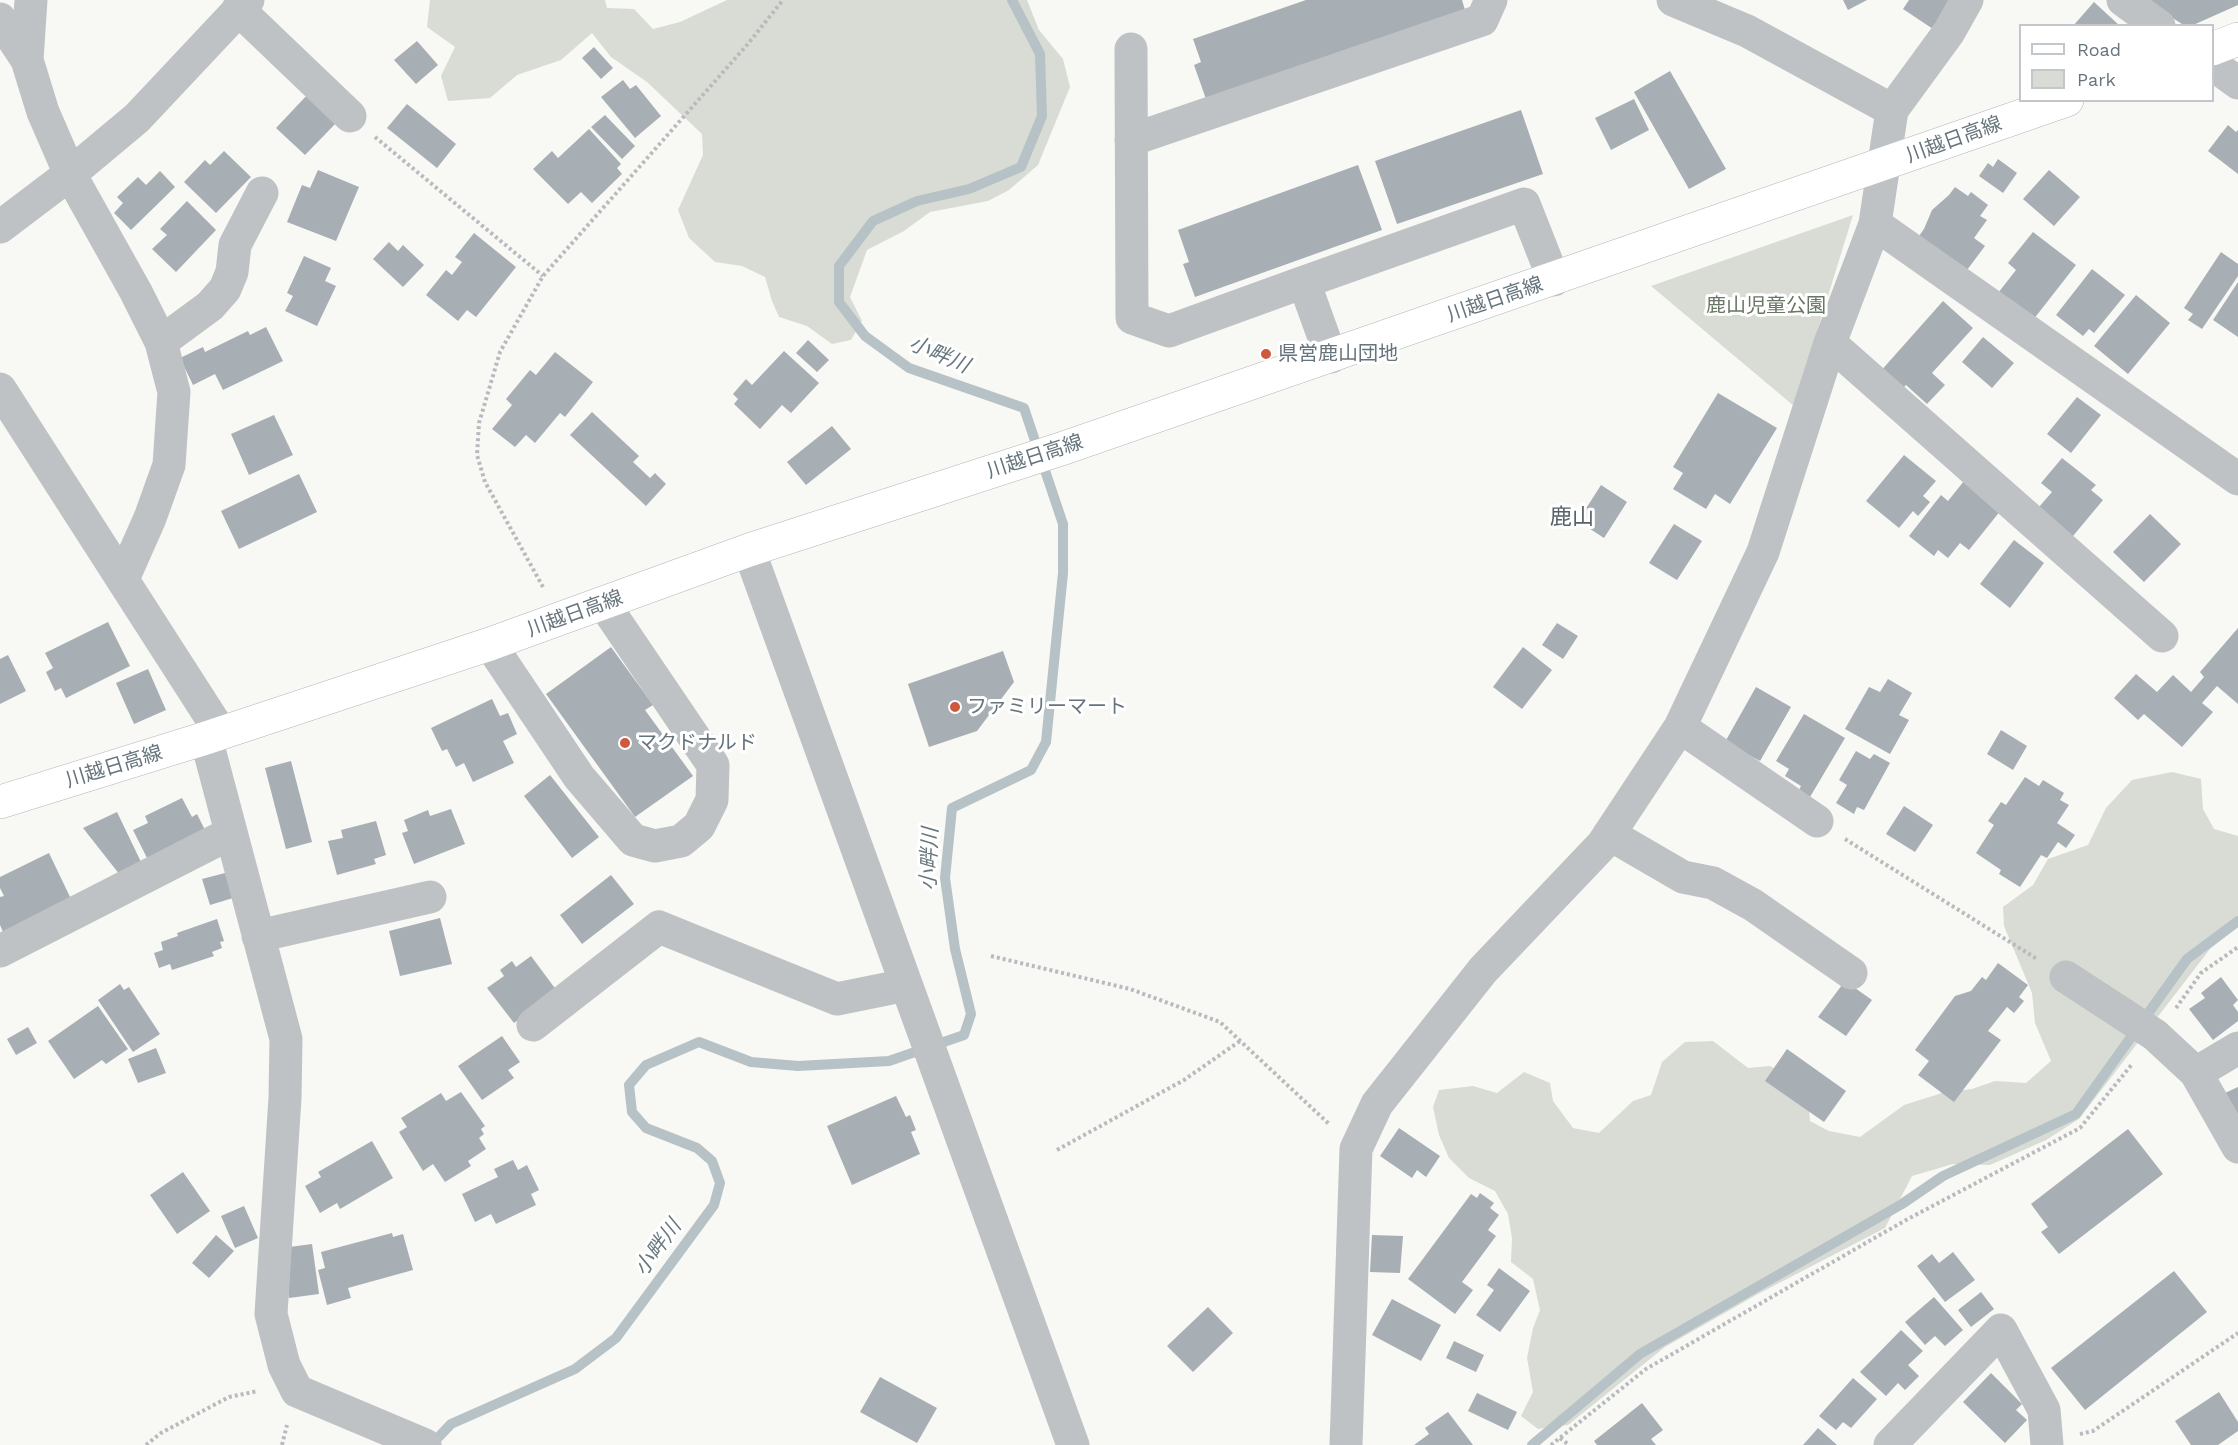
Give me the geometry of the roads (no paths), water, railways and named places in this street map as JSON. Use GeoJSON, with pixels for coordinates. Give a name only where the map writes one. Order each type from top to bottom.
{"type":"FeatureCollection","features":[{"type":"Feature","properties":{"kind":"main road"},"geometry":{"type":"LineString","coordinates":[[2214,48],[2238,39]]}},
{"type":"Feature","properties":{"kind":"main road","name":"川越日高線"},"geometry":{"type":"LineString","coordinates":[[0,802],[214,735],[490,644],[749,550],[1020,463],[1331,357],[2061,102]]}},
{"type":"Feature","properties":{"kind":"street"},"geometry":{"type":"LineString","coordinates":[[27,60],[31,0]]}},
{"type":"Feature","properties":{"kind":"street"},"geometry":{"type":"LineString","coordinates":[[1131,140],[1482,20],[1491,0]]}},
{"type":"Feature","properties":{"kind":"street"},"geometry":{"type":"LineString","coordinates":[[1673,0],[1747,31],[1892,110]]}},
{"type":"Feature","properties":{"kind":"street"},"geometry":{"type":"LineString","coordinates":[[1346,1445],[1356,1149],[1377,1104],[1483,970],[1602,844],[1680,727],[1763,552],[1830,343],[1875,224],[1892,110],[1949,32],[1967,0]]}},
{"type":"Feature","properties":{"kind":"street"},"geometry":{"type":"LineString","coordinates":[[2123,0],[2156,24]]}},
{"type":"Feature","properties":{"kind":"street"},"geometry":{"type":"LineString","coordinates":[[0,226],[70,174],[137,118],[243,4],[350,116]]}},
{"type":"Feature","properties":{"kind":"street"},"geometry":{"type":"LineString","coordinates":[[0,19],[27,60],[43,112],[70,174],[136,292],[161,342],[174,392],[170,465],[150,519],[123,579]]}},
{"type":"Feature","properties":{"kind":"street"},"geometry":{"type":"LineString","coordinates":[[1131,49],[1132,318],[1169,331],[1524,204],[1554,280]]}},
{"type":"Feature","properties":{"kind":"street"},"geometry":{"type":"LineString","coordinates":[[2214,65],[2238,83]]}},
{"type":"Feature","properties":{"kind":"street"},"geometry":{"type":"LineString","coordinates":[[161,342],[210,306],[225,289],[232,272],[234,246],[262,193]]}},
{"type":"Feature","properties":{"kind":"street"},"geometry":{"type":"LineString","coordinates":[[1875,224],[2238,479]]}},
{"type":"Feature","properties":{"kind":"street"},"geometry":{"type":"LineString","coordinates":[[1305,282],[1331,357]]}},
{"type":"Feature","properties":{"kind":"street"},"geometry":{"type":"LineString","coordinates":[[1830,343],[2162,636]]}},
{"type":"Feature","properties":{"kind":"street"},"geometry":{"type":"LineString","coordinates":[[0,390],[123,579],[214,735],[231,833],[286,1039],[285,1098],[271,1314],[284,1365],[297,1390],[423,1444]]}},
{"type":"Feature","properties":{"kind":"street"},"geometry":{"type":"LineString","coordinates":[[749,550],[1073,1445]]}},
{"type":"Feature","properties":{"kind":"street"},"geometry":{"type":"LineString","coordinates":[[490,644],[579,777],[633,840],[655,846],[681,841],[699,826],[712,800],[713,765],[604,604]]}},
{"type":"Feature","properties":{"kind":"street"},"geometry":{"type":"LineString","coordinates":[[1680,727],[1817,821]]}},
{"type":"Feature","properties":{"kind":"street"},"geometry":{"type":"LineString","coordinates":[[0,951],[231,833]]}},
{"type":"Feature","properties":{"kind":"street"},"geometry":{"type":"LineString","coordinates":[[1609,834],[1683,877],[1713,883],[1753,905],[1851,973]]}},
{"type":"Feature","properties":{"kind":"street"},"geometry":{"type":"LineString","coordinates":[[258,936],[430,897]]}},
{"type":"Feature","properties":{"kind":"street"},"geometry":{"type":"LineString","coordinates":[[533,1025],[659,927],[837,999],[906,985]]}},
{"type":"Feature","properties":{"kind":"street"},"geometry":{"type":"LineString","coordinates":[[2066,977],[2155,1035],[2196,1073],[2238,1147]]}},
{"type":"Feature","properties":{"kind":"street"},"geometry":{"type":"LineString","coordinates":[[2196,1073],[2238,1048]]}},
{"type":"Feature","properties":{"kind":"street"},"geometry":{"type":"LineString","coordinates":[[1890,1445],[2001,1330],[2044,1410],[2047,1444]]}},
{"type":"Feature","properties":{"kind":"waterway","name":"小畔川"},"geometry":{"type":"LineString","coordinates":[[431,1445],[451,1424],[575,1369],[616,1338],[714,1205],[720,1183],[712,1161],[697,1148],[646,1128],[632,1112],[629,1085],[646,1065],[699,1042],[751,1062],[798,1066],[889,1061],[964,1035],[971,1014],[955,949],[945,878],[952,808],[1031,770],[1046,742],[1063,573],[1063,524],[1024,408],[909,368],[865,336],[839,302],[839,266],[873,221],[917,201],[969,189],[1021,167],[1042,116],[1040,54],[1012,0]]}},
{"type":"Feature","properties":{"kind":"waterway"},"geometry":{"type":"LineString","coordinates":[[1532,1445],[1640,1354],[1902,1204],[1943,1176],[2076,1114],[2187,959],[2238,921]]}},
{"type":"Feature","properties":{"kind":"place","name":"県営鹿山団地"},"geometry":{"type":"Point","coordinates":[1266,354]}},
{"type":"Feature","properties":{"kind":"place","name":"ファミリーマート"},"geometry":{"type":"Point","coordinates":[955,707]}},
{"type":"Feature","properties":{"kind":"place","name":"マクドナルド"},"geometry":{"type":"Point","coordinates":[625,743]}},
{"type":"Feature","properties":{"kind":"district","name":"鹿山"},"geometry":{"type":"Point","coordinates":[1572,518]}},
{"type":"Feature","properties":{"kind":"park label","name":"鹿山児童公園"},"geometry":{"type":"Point","coordinates":[1766,306]}}]}
